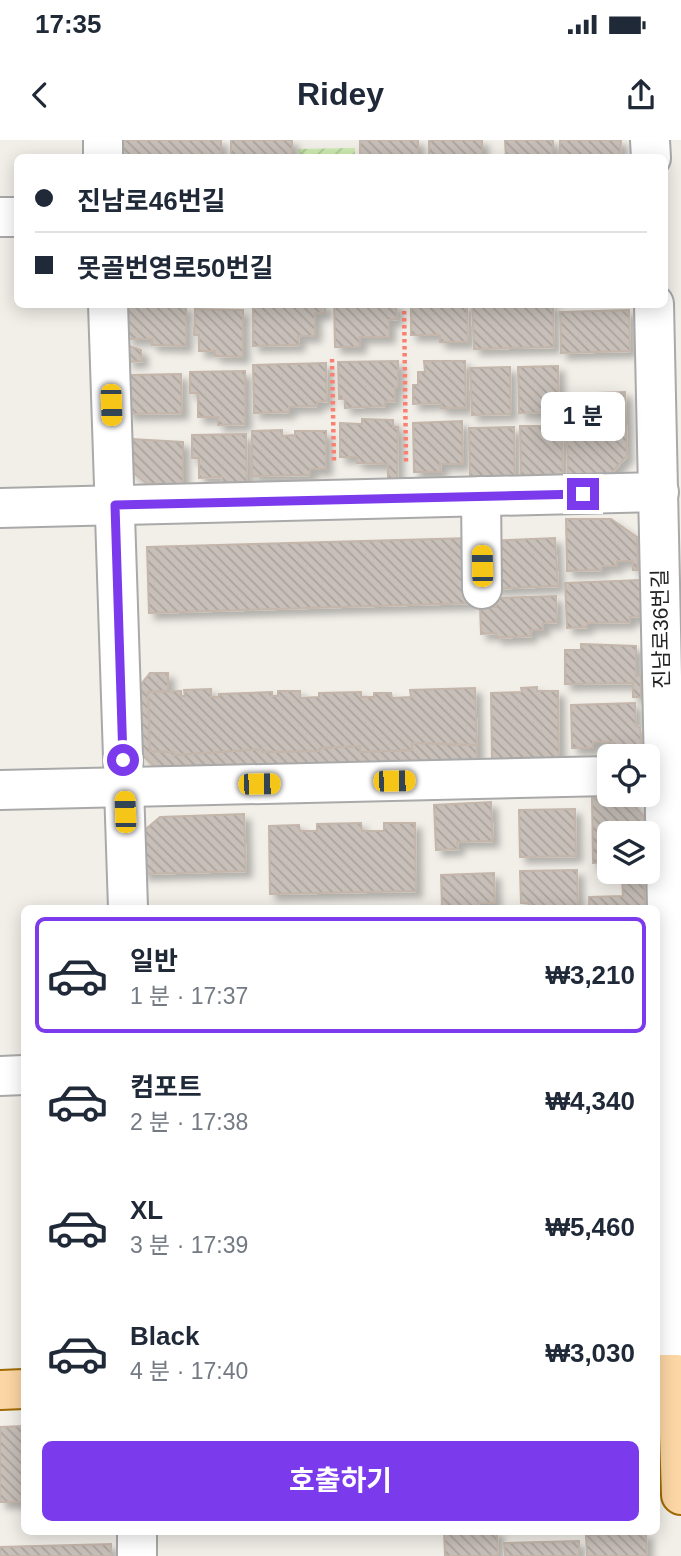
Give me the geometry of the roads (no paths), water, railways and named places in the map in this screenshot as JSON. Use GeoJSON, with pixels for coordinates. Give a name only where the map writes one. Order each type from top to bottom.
{"type":"FeatureCollection","features":[{"type":"Feature","properties":{"kind":"main road"},"geometry":{"type":"LineString","coordinates":[[671,1374],[681,1495]]}},
{"type":"Feature","properties":{"kind":"main road"},"geometry":{"type":"LineString","coordinates":[[0,1390],[21,1389]]}},
{"type":"Feature","properties":{"kind":"street"},"geometry":{"type":"LineString","coordinates":[[108,308],[128,905]]}},
{"type":"Feature","properties":{"kind":"street","name":"진남로36번길"},"geometry":{"type":"LineString","coordinates":[[654,308],[669,1063],[671,1374]]}},
{"type":"Feature","properties":{"kind":"street"},"geometry":{"type":"LineString","coordinates":[[0,508],[659,492]]}},
{"type":"Feature","properties":{"kind":"street"},"geometry":{"type":"LineString","coordinates":[[481,496],[482,589]]}},
{"type":"Feature","properties":{"kind":"street"},"geometry":{"type":"LineString","coordinates":[[0,790],[597,776]]}},
{"type":"Feature","properties":{"kind":"street"},"geometry":{"type":"LineString","coordinates":[[0,1076],[21,1075]]}},
{"type":"Feature","properties":{"kind":"street"},"geometry":{"type":"LineString","coordinates":[[137,1556],[138,1535]]}}]}
